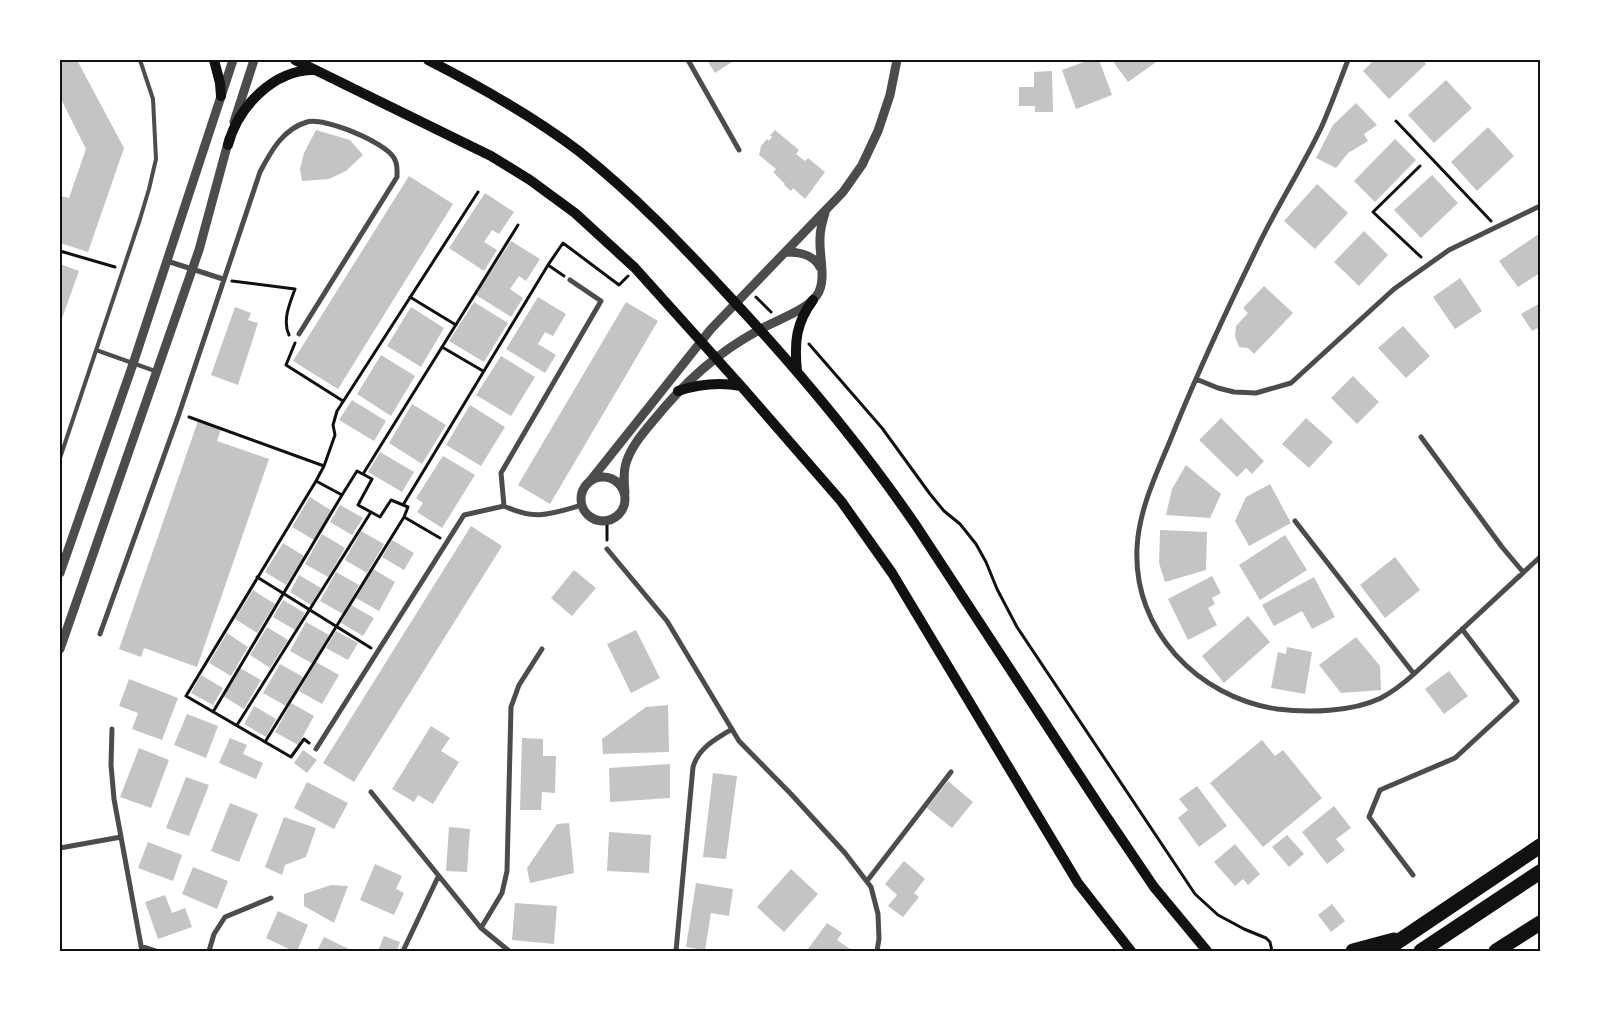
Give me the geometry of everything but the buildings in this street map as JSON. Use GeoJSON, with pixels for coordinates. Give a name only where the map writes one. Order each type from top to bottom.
{"type":"FeatureCollection","features":[{"type":"Feature","properties":{"kind":"highway"},"geometry":{"type":"LineString","coordinates":[[1384,951],[1402,937],[1540,846]]}},
{"type":"Feature","properties":{"kind":"highway"},"geometry":{"type":"LineString","coordinates":[[1421,951],[1540,872]]}},
{"type":"Feature","properties":{"kind":"highway"},"geometry":{"type":"LineString","coordinates":[[1496,951],[1540,923]]}},
{"type":"Feature","properties":{"kind":"highway"},"geometry":{"type":"LineString","coordinates":[[1353,951],[1402,937]]}},
{"type":"Feature","properties":{"kind":"main road"},"geometry":{"type":"LineString","coordinates":[[214,60],[221,96]]}},
{"type":"Feature","properties":{"kind":"main road"},"geometry":{"type":"LineString","coordinates":[[295,60],[491,156],[530,180],[576,213],[635,268],[841,500],[892,573],[1078,883],[1131,951]]}},
{"type":"Feature","properties":{"kind":"main road"},"geometry":{"type":"LineString","coordinates":[[428,60],[515,107],[579,152],[625,190],[688,251],[760,329],[887,483],[918,527],[1104,814],[1154,887],[1206,951]]}},
{"type":"Feature","properties":{"kind":"main road"},"geometry":{"type":"LineString","coordinates":[[228,145],[240,118],[262,91],[289,75],[306,70],[315,70]]}},
{"type":"Feature","properties":{"kind":"main road"},"geometry":{"type":"LineString","coordinates":[[796,371],[796,334],[801,319],[813,300]]}},
{"type":"Feature","properties":{"kind":"main road"},"geometry":{"type":"LineString","coordinates":[[678,391],[716,383],[741,386]]}},
{"type":"Feature","properties":{"kind":"street"},"geometry":{"type":"LineString","coordinates":[[60,573],[133,364],[233,60]]}},
{"type":"Feature","properties":{"kind":"street"},"geometry":{"type":"LineString","coordinates":[[60,649],[205,230],[254,60]]}},
{"type":"Feature","properties":{"kind":"street"},"geometry":{"type":"LineString","coordinates":[[688,60],[739,150]]}},
{"type":"Feature","properties":{"kind":"street"},"geometry":{"type":"LineString","coordinates":[[826,210],[821,226],[822,283],[818,294],[801,309],[760,329],[728,348],[678,391],[632,450],[626,464],[624,478],[625,506],[622,511],[618,516],[607,521],[591,518],[582,505],[583,490],[701,341],[843,192],[862,165],[878,131],[890,95],[897,60]]}},
{"type":"Feature","properties":{"kind":"street"},"geometry":{"type":"LineString","coordinates":[[1348,60],[1321,128],[1259,244],[1196,379],[1144,505],[1137,549],[1138,573],[1142,596],[1151,619],[1167,646],[1182,663],[1208,683],[1230,696],[1257,706],[1292,711],[1355,707],[1379,699],[1402,685],[1540,557]]}},
{"type":"Feature","properties":{"kind":"street"},"geometry":{"type":"LineString","coordinates":[[100,634],[179,414],[260,172],[271,151],[282,137],[296,126],[308,121],[321,122],[376,142],[394,157],[398,166],[397,177],[299,334]]}},
{"type":"Feature","properties":{"kind":"street"},"geometry":{"type":"LineString","coordinates":[[1196,379],[1234,392],[1256,393],[1291,383],[1394,289],[1429,264],[1450,250],[1540,206]]}},
{"type":"Feature","properties":{"kind":"street"},"geometry":{"type":"LineString","coordinates":[[786,252],[797,252],[806,255],[818,262],[821,268]]}},
{"type":"Feature","properties":{"kind":"street"},"geometry":{"type":"LineString","coordinates":[[167,261],[223,279]]}},
{"type":"Feature","properties":{"kind":"street"},"geometry":{"type":"LineString","coordinates":[[504,506],[501,473],[601,302],[570,280]]}},
{"type":"Feature","properties":{"kind":"street"},"geometry":{"type":"LineString","coordinates":[[1421,437],[1502,547],[1523,572]]}},
{"type":"Feature","properties":{"kind":"street"},"geometry":{"type":"LineString","coordinates":[[590,481],[601,476],[614,479],[623,488],[625,493]]}},
{"type":"Feature","properties":{"kind":"street"},"geometry":{"type":"LineString","coordinates":[[316,749],[464,515],[504,506],[517,512],[540,516],[582,505]]}},
{"type":"Feature","properties":{"kind":"street"},"geometry":{"type":"LineString","coordinates":[[1295,521],[1414,674]]}},
{"type":"Feature","properties":{"kind":"street"},"geometry":{"type":"LineString","coordinates":[[607,549],[667,620],[739,741],[818,823],[867,881],[871,887],[878,914],[879,939],[876,951]]}},
{"type":"Feature","properties":{"kind":"street"},"geometry":{"type":"LineString","coordinates":[[1413,874],[1369,818],[1380,790],[1456,758],[1517,701],[1462,629]]}},
{"type":"Feature","properties":{"kind":"street"},"geometry":{"type":"LineString","coordinates":[[481,928],[502,893],[507,871],[511,707],[519,685],[542,649]]}},
{"type":"Feature","properties":{"kind":"street"},"geometry":{"type":"LineString","coordinates":[[112,729],[111,765],[114,799],[141,948],[156,951]]}},
{"type":"Feature","properties":{"kind":"street"},"geometry":{"type":"LineString","coordinates":[[676,951],[692,767],[696,757],[704,748],[732,729]]}},
{"type":"Feature","properties":{"kind":"street"},"geometry":{"type":"LineString","coordinates":[[867,881],[951,772]]}},
{"type":"Feature","properties":{"kind":"street"},"geometry":{"type":"LineString","coordinates":[[371,792],[481,928],[509,951]]}},
{"type":"Feature","properties":{"kind":"street"},"geometry":{"type":"LineString","coordinates":[[60,848],[121,837]]}},
{"type":"Feature","properties":{"kind":"street"},"geometry":{"type":"LineString","coordinates":[[403,951],[438,877]]}},
{"type":"Feature","properties":{"kind":"street"},"geometry":{"type":"LineString","coordinates":[[208,951],[214,934],[225,917],[271,898]]}},
{"type":"Feature","properties":{"kind":"lane"},"geometry":{"type":"LineString","coordinates":[[60,458],[123,270],[149,189],[156,159],[154,100],[140,60]]}},
{"type":"Feature","properties":{"kind":"lane"},"geometry":{"type":"LineString","coordinates":[[96,350],[157,372]]}},
{"type":"Feature","properties":{"kind":"path"},"geometry":{"type":"LineString","coordinates":[[1396,120],[1496,226]]}},
{"type":"Feature","properties":{"kind":"path"},"geometry":{"type":"LineString","coordinates":[[1420,166],[1373,212],[1429,264]]}},
{"type":"Feature","properties":{"kind":"path"},"geometry":{"type":"LineString","coordinates":[[316,749],[304,739],[291,757],[186,696],[324,466],[336,435],[333,425],[337,411],[478,192]]}},
{"type":"Feature","properties":{"kind":"path"},"geometry":{"type":"LineString","coordinates":[[363,474],[518,225]]}},
{"type":"Feature","properties":{"kind":"path"},"geometry":{"type":"LineString","coordinates":[[402,504],[563,242],[619,285],[635,268]]}},
{"type":"Feature","properties":{"kind":"path"},"geometry":{"type":"LineString","coordinates":[[60,251],[123,270]]}},
{"type":"Feature","properties":{"kind":"path"},"geometry":{"type":"LineString","coordinates":[[548,265],[570,280]]}},
{"type":"Feature","properties":{"kind":"path"},"geometry":{"type":"LineString","coordinates":[[223,279],[295,289],[289,307],[286,328],[291,340],[296,343],[286,365],[343,401]]}},
{"type":"Feature","properties":{"kind":"path"},"geometry":{"type":"LineString","coordinates":[[749,289],[778,320]]}},
{"type":"Feature","properties":{"kind":"path"},"geometry":{"type":"LineString","coordinates":[[410,297],[456,325]]}},
{"type":"Feature","properties":{"kind":"path"},"geometry":{"type":"LineString","coordinates":[[796,334],[804,337],[882,428],[930,494],[944,511],[960,524],[976,544],[1017,627],[1195,894],[1218,915],[1266,938],[1270,942],[1272,951]]}},
{"type":"Feature","properties":{"kind":"path"},"geometry":{"type":"LineString","coordinates":[[442,347],[483,371]]}},
{"type":"Feature","properties":{"kind":"path"},"geometry":{"type":"LineString","coordinates":[[179,414],[324,466]]}},
{"type":"Feature","properties":{"kind":"path"},"geometry":{"type":"LineString","coordinates":[[213,712],[357,471],[372,479],[358,505],[380,517],[391,500],[408,507],[404,517],[265,742]]}},
{"type":"Feature","properties":{"kind":"path"},"geometry":{"type":"LineString","coordinates":[[316,481],[342,495]]}},
{"type":"Feature","properties":{"kind":"path"},"geometry":{"type":"LineString","coordinates":[[237,726],[371,512]]}},
{"type":"Feature","properties":{"kind":"path"},"geometry":{"type":"LineString","coordinates":[[404,517],[447,543]]}},
{"type":"Feature","properties":{"kind":"path"},"geometry":{"type":"LineString","coordinates":[[607,521],[607,549]]}},
{"type":"Feature","properties":{"kind":"path"},"geometry":{"type":"LineString","coordinates":[[256,577],[377,652]]}}]}
